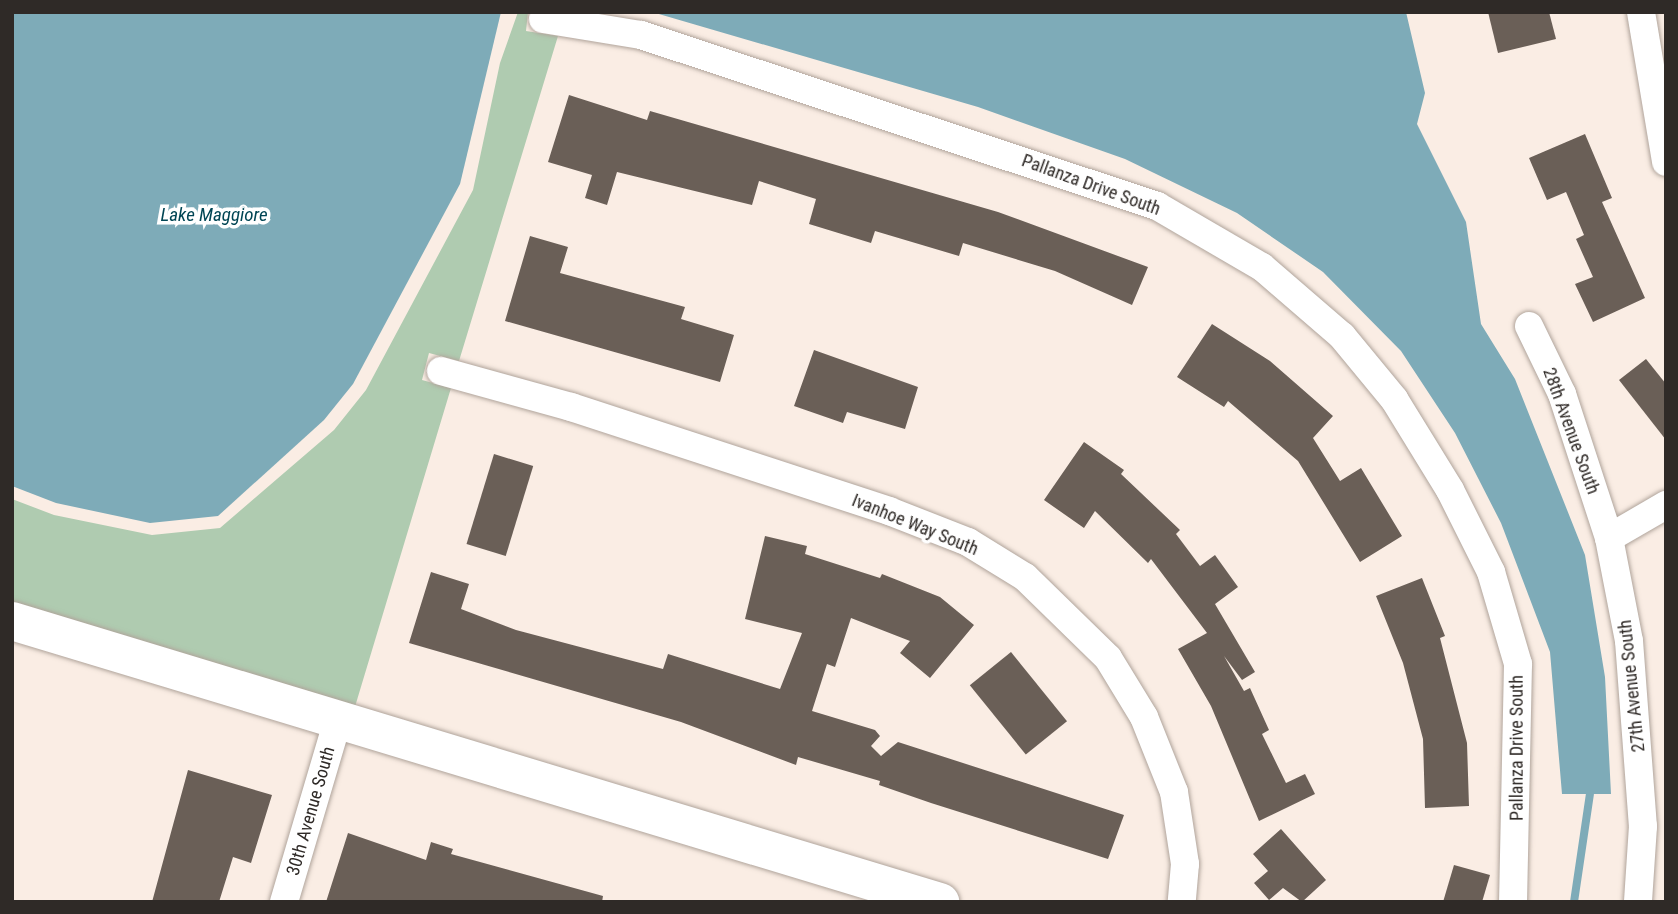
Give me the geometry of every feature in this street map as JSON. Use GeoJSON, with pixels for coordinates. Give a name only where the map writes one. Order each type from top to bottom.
{"type":"FeatureCollection","features":[{"type":"Feature","properties":{"kind":"main road"},"geometry":{"type":"LineString","coordinates":[[12,621],[940,902]]}},
{"type":"Feature","properties":{"kind":"street"},"geometry":{"type":"LineString","coordinates":[[1641,12],[1666,162]]}},
{"type":"Feature","properties":{"kind":"street","name":"Pallanza Drive South"},"geometry":{"type":"LineString","coordinates":[[543,19],[641,35],[1157,206],[1262,267],[1342,336],[1394,399],[1450,490],[1491,572],[1518,664],[1513,902]]}},
{"type":"Feature","properties":{"kind":"street","name":"28th Avenue South"},"geometry":{"type":"LineString","coordinates":[[1529,326],[1562,394],[1609,538]]}},
{"type":"Feature","properties":{"kind":"street","name":"Ivanhoe Way South"},"geometry":{"type":"LineString","coordinates":[[441,371],[571,407],[889,512],[968,542],[1025,577],[1108,658],[1144,717],[1174,792],[1185,864],[1182,902]]}},
{"type":"Feature","properties":{"kind":"street"},"geometry":{"type":"LineString","coordinates":[[1609,538],[1666,505]]}},
{"type":"Feature","properties":{"kind":"street","name":"27th Avenue South"},"geometry":{"type":"LineString","coordinates":[[1609,538],[1629,641],[1638,727],[1643,826],[1638,902]]}},
{"type":"Feature","properties":{"kind":"street","name":"30th Avenue South"},"geometry":{"type":"LineString","coordinates":[[284,902],[338,720]]}},
{"type":"Feature","properties":{"kind":"green space"},"geometry":{"type":"Polygon","coordinates":[[[518,12],[528,12],[526,31],[558,36],[459,361],[429,353],[422,380],[451,388],[354,710],[12,606],[12,499],[54,515],[152,535],[220,528],[334,430],[366,390],[473,190],[500,63],[518,12]]]}},
{"type":"Feature","properties":{"kind":"water","name":"Lake Maggiore"},"geometry":{"type":"Polygon","coordinates":[[[12,12],[501,12],[460,184],[353,384],[324,420],[218,516],[150,523],[56,503],[12,486],[12,12]]]}},
{"type":"Feature","properties":{"kind":"water"},"geometry":{"type":"Polygon","coordinates":[[[652,12],[1406,12],[1425,93],[1417,124],[1466,222],[1481,324],[1515,379],[1585,555],[1605,677],[1611,794],[1562,794],[1550,652],[1501,523],[1455,433],[1401,351],[1323,272],[1237,213],[1125,159],[978,107],[652,12]]]}},
{"type":"Feature","properties":{"kind":"building"},"geometry":{"type":"Polygon","coordinates":[[[1488,12],[1549,12],[1556,39],[1498,53],[1488,12]]]}},
{"type":"Feature","properties":{"kind":"building"},"geometry":{"type":"Polygon","coordinates":[[[569,95],[647,120],[650,111],[998,212],[1148,267],[1132,305],[1055,271],[963,243],[959,256],[875,231],[871,243],[809,224],[816,199],[759,181],[752,205],[617,172],[607,205],[585,198],[592,175],[548,162],[569,95]]]}},
{"type":"Feature","properties":{"kind":"building"},"geometry":{"type":"Polygon","coordinates":[[[1585,134],[1612,198],[1602,202],[1645,298],[1593,322],[1575,284],[1593,277],[1576,239],[1584,235],[1566,192],[1547,200],[1529,158],[1585,134]]]}},
{"type":"Feature","properties":{"kind":"building"},"geometry":{"type":"Polygon","coordinates":[[[530,236],[568,247],[560,273],[685,307],[681,319],[734,335],[720,382],[505,321],[530,236]]]}},
{"type":"Feature","properties":{"kind":"building"},"geometry":{"type":"Polygon","coordinates":[[[1212,324],[1270,361],[1333,416],[1313,438],[1340,481],[1361,468],[1402,536],[1360,562],[1298,461],[1228,401],[1224,407],[1177,377],[1212,324]]]}},
{"type":"Feature","properties":{"kind":"building"},"geometry":{"type":"Polygon","coordinates":[[[814,350],[918,387],[905,429],[847,412],[843,423],[794,406],[814,350]]]}},
{"type":"Feature","properties":{"kind":"building"},"geometry":{"type":"Polygon","coordinates":[[[1646,359],[1666,384],[1666,440],[1619,380],[1646,359]]]}},
{"type":"Feature","properties":{"kind":"building"},"geometry":{"type":"Polygon","coordinates":[[[1084,442],[1124,470],[1121,474],[1180,530],[1176,534],[1200,566],[1215,555],[1238,587],[1215,604],[1255,672],[1242,680],[1224,656],[1244,691],[1250,688],[1269,730],[1262,734],[1286,783],[1305,774],[1315,794],[1259,821],[1211,706],[1178,649],[1207,633],[1151,559],[1148,563],[1095,511],[1084,528],[1044,500],[1084,442]]]}},
{"type":"Feature","properties":{"kind":"building"},"geometry":{"type":"Polygon","coordinates":[[[494,454],[533,466],[506,556],[467,544],[494,454]]]}},
{"type":"Feature","properties":{"kind":"building"},"geometry":{"type":"Polygon","coordinates":[[[765,536],[807,546],[805,554],[880,578],[882,574],[940,597],[974,625],[930,678],[900,653],[910,641],[851,618],[835,667],[827,664],[812,711],[875,730],[880,736],[871,746],[881,756],[898,742],[1124,815],[1108,859],[931,803],[879,785],[880,781],[798,757],[796,765],[681,722],[409,643],[431,572],[469,584],[461,609],[516,630],[663,669],[668,654],[780,689],[802,633],[745,619],[765,536]]]}},
{"type":"Feature","properties":{"kind":"building"},"geometry":{"type":"Polygon","coordinates":[[[1422,578],[1445,636],[1440,638],[1467,743],[1469,806],[1425,808],[1423,739],[1403,663],[1376,596],[1422,578]]]}},
{"type":"Feature","properties":{"kind":"building"},"geometry":{"type":"Polygon","coordinates":[[[1011,652],[1067,721],[1026,755],[970,685],[1011,652]]]}},
{"type":"Feature","properties":{"kind":"building"},"geometry":{"type":"Polygon","coordinates":[[[188,770],[272,795],[251,863],[233,857],[219,902],[152,902],[188,770]]]}},
{"type":"Feature","properties":{"kind":"building"},"geometry":{"type":"Polygon","coordinates":[[[1281,829],[1326,880],[1302,902],[1283,888],[1269,900],[1254,883],[1268,871],[1253,854],[1281,829]]]}},
{"type":"Feature","properties":{"kind":"building"},"geometry":{"type":"Polygon","coordinates":[[[348,833],[426,860],[431,842],[453,849],[451,854],[603,896],[602,902],[326,902],[348,833]]]}},
{"type":"Feature","properties":{"kind":"building"},"geometry":{"type":"Polygon","coordinates":[[[1454,865],[1490,875],[1482,902],[1443,902],[1454,865]]]}},
{"type":"Feature","properties":{"kind":"waterway"},"geometry":{"type":"LineString","coordinates":[[1574,902],[1590,794]]}}]}
